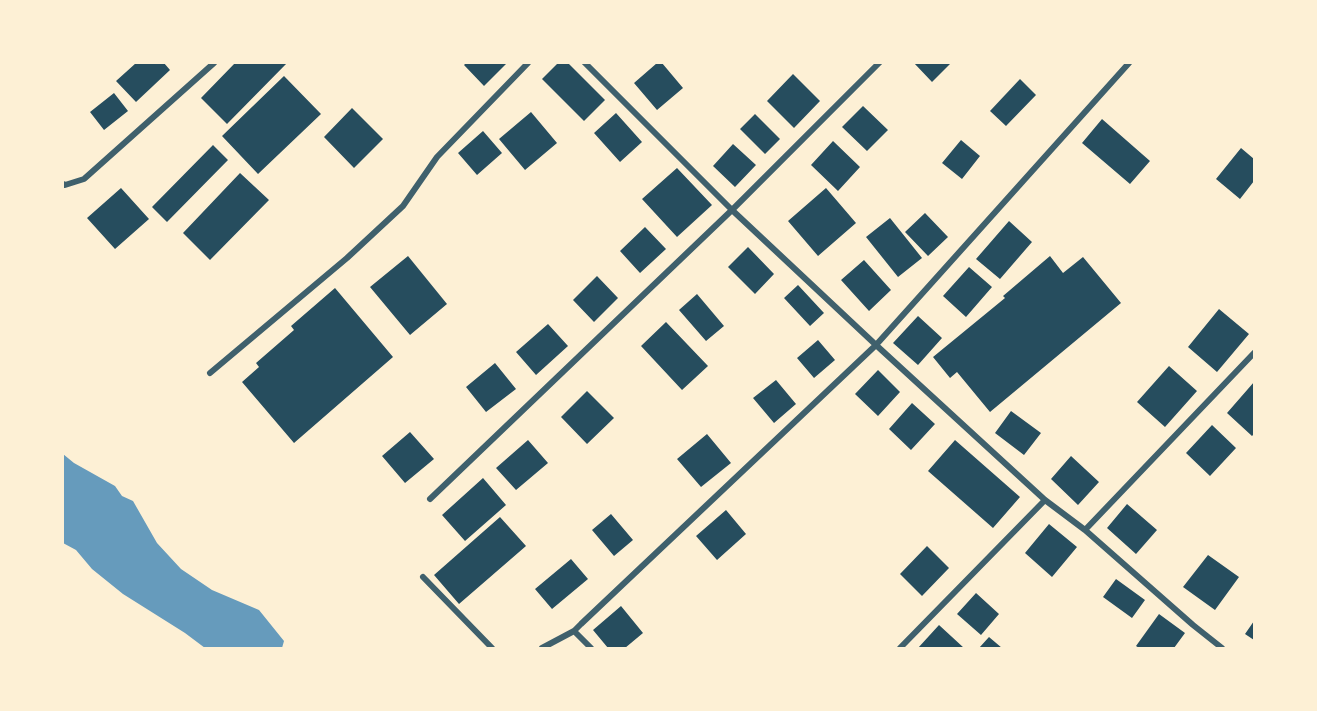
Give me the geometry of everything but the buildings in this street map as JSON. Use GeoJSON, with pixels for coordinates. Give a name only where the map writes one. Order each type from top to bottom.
{"type":"FeatureCollection","features":[{"type":"Feature","properties":{"kind":"street"},"geometry":{"type":"LineString","coordinates":[[64,184],[84,179],[214,63]]}},
{"type":"Feature","properties":{"kind":"street"},"geometry":{"type":"LineString","coordinates":[[210,373],[347,258],[403,206],[437,157],[528,63]]}},
{"type":"Feature","properties":{"kind":"street"},"geometry":{"type":"LineString","coordinates":[[585,63],[732,210],[876,345],[1045,500],[1085,530],[1193,626],[1222,648]]}},
{"type":"Feature","properties":{"kind":"street"},"geometry":{"type":"LineString","coordinates":[[430,499],[732,210],[879,63]]}},
{"type":"Feature","properties":{"kind":"street"},"geometry":{"type":"LineString","coordinates":[[542,648],[574,630],[876,345],[1129,63]]}},
{"type":"Feature","properties":{"kind":"street"},"geometry":{"type":"LineString","coordinates":[[1085,530],[1254,353]]}},
{"type":"Feature","properties":{"kind":"street"},"geometry":{"type":"LineString","coordinates":[[900,648],[1045,500]]}},
{"type":"Feature","properties":{"kind":"street"},"geometry":{"type":"LineString","coordinates":[[423,577],[492,648]]}},
{"type":"Feature","properties":{"kind":"street"},"geometry":{"type":"LineString","coordinates":[[574,630],[591,648]]}},
{"type":"Feature","properties":{"kind":"water"},"geometry":{"type":"Polygon","coordinates":[[[63,454],[74,463],[115,486],[122,496],[133,501],[157,543],[181,569],[212,590],[259,610],[284,641],[282,648],[205,648],[123,594],[92,569],[76,550],[63,543],[63,454]]]}}]}
